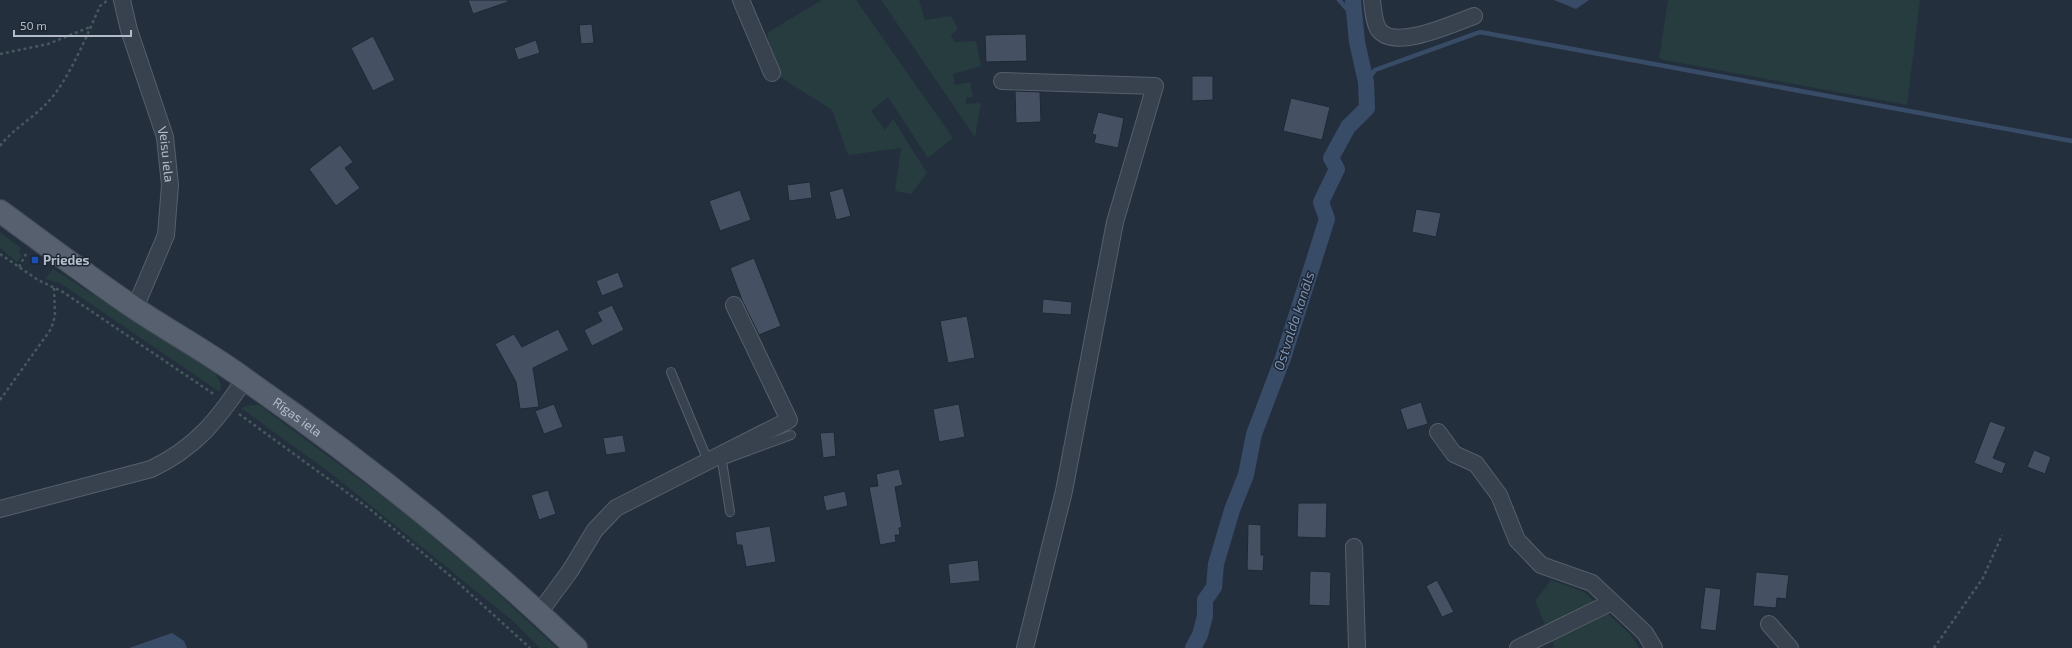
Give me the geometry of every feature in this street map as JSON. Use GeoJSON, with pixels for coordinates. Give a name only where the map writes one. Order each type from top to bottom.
{"type":"FeatureCollection","features":[{"type":"Feature","properties":{"kind":"main road","name":"Rīgas iela"},"geometry":{"type":"LineString","coordinates":[[0,212],[135,308],[245,378],[369,469],[447,532],[539,613],[576,648]]}},
{"type":"Feature","properties":{"kind":"street","name":"Veisu iela"},"geometry":{"type":"LineString","coordinates":[[122,0],[129,30],[165,137],[170,185],[166,235],[135,308]]}},
{"type":"Feature","properties":{"kind":"street"},"geometry":{"type":"LineString","coordinates":[[740,0],[772,73]]}},
{"type":"Feature","properties":{"kind":"street"},"geometry":{"type":"LineString","coordinates":[[1372,0],[1373,11],[1379,30],[1388,37],[1402,38],[1422,34],[1474,16]]}},
{"type":"Feature","properties":{"kind":"street"},"geometry":{"type":"LineString","coordinates":[[1002,81],[1155,86],[1115,222],[1064,491],[1025,648]]}},
{"type":"Feature","properties":{"kind":"street"},"geometry":{"type":"LineString","coordinates":[[539,613],[570,570],[595,530],[616,508],[715,461],[789,420],[734,305]]}},
{"type":"Feature","properties":{"kind":"street"},"geometry":{"type":"LineString","coordinates":[[0,508],[150,469],[167,462],[196,441],[227,405],[245,378]]}},
{"type":"Feature","properties":{"kind":"street"},"geometry":{"type":"LineString","coordinates":[[1438,432],[1454,454],[1476,464],[1499,494],[1517,540],[1541,565],[1592,584],[1645,633],[1654,648]]}},
{"type":"Feature","properties":{"kind":"street"},"geometry":{"type":"LineString","coordinates":[[1354,547],[1357,648]]}},
{"type":"Feature","properties":{"kind":"street"},"geometry":{"type":"LineString","coordinates":[[1518,648],[1612,602]]}},
{"type":"Feature","properties":{"kind":"street"},"geometry":{"type":"LineString","coordinates":[[1769,624],[1790,648]]}},
{"type":"Feature","properties":{"kind":"lane"},"geometry":{"type":"LineString","coordinates":[[671,372],[715,461],[730,512]]}},
{"type":"Feature","properties":{"kind":"lane"},"geometry":{"type":"LineString","coordinates":[[715,461],[790,435]]}},
{"type":"Feature","properties":{"kind":"path"},"geometry":{"type":"LineString","coordinates":[[0,146],[6,138],[48,102],[65,76],[100,6],[108,0]]}},
{"type":"Feature","properties":{"kind":"path"},"geometry":{"type":"LineString","coordinates":[[0,54],[48,44],[90,27]]}},
{"type":"Feature","properties":{"kind":"path"},"geometry":{"type":"LineString","coordinates":[[0,254],[54,288],[64,292],[227,405],[371,510],[454,579],[530,648]]}},
{"type":"Feature","properties":{"kind":"path"},"geometry":{"type":"LineString","coordinates":[[19,267],[26,254]]}},
{"type":"Feature","properties":{"kind":"path"},"geometry":{"type":"LineString","coordinates":[[0,400],[51,329],[55,316],[54,288]]}},
{"type":"Feature","properties":{"kind":"path"},"geometry":{"type":"LineString","coordinates":[[1934,648],[1983,578],[2002,535]]}},
{"type":"Feature","properties":{"kind":"green space"},"geometry":{"type":"Polygon","coordinates":[[[822,0],[856,0],[953,138],[928,158],[888,97],[871,111],[885,130],[893,119],[927,173],[911,194],[895,191],[901,148],[848,155],[832,110],[777,75],[767,33],[822,0]]]}},
{"type":"Feature","properties":{"kind":"green space"},"geometry":{"type":"Polygon","coordinates":[[[881,0],[919,0],[925,20],[951,16],[958,29],[951,35],[954,42],[976,41],[981,66],[953,74],[955,85],[970,82],[973,97],[966,97],[966,104],[981,103],[975,137],[881,0]]]}},
{"type":"Feature","properties":{"kind":"green space"},"geometry":{"type":"Polygon","coordinates":[[[1668,0],[1920,0],[1907,105],[1659,59],[1668,0]]]}},
{"type":"Feature","properties":{"kind":"green space"},"geometry":{"type":"Polygon","coordinates":[[[0,232],[21,248],[19,252],[22,256],[17,262],[0,248],[0,232]]]}},
{"type":"Feature","properties":{"kind":"green space"},"geometry":{"type":"Polygon","coordinates":[[[53,269],[214,371],[221,384],[220,392],[60,283],[45,279],[53,269]]]}},
{"type":"Feature","properties":{"kind":"green space"},"geometry":{"type":"Polygon","coordinates":[[[250,405],[259,405],[401,510],[479,576],[557,648],[540,648],[514,622],[337,478],[241,408],[250,405]]]}},
{"type":"Feature","properties":{"kind":"green space"},"geometry":{"type":"Polygon","coordinates":[[[1551,580],[1584,592],[1630,634],[1639,648],[1552,648],[1554,646],[1535,601],[1551,580]]]}},
{"type":"Feature","properties":{"kind":"water"},"geometry":{"type":"Polygon","coordinates":[[[1554,0],[1589,0],[1576,9],[1554,0]]]}},
{"type":"Feature","properties":{"kind":"water"},"geometry":{"type":"Polygon","coordinates":[[[172,633],[184,641],[187,648],[129,648],[172,633]]]}},
{"type":"Feature","properties":{"kind":"building"},"geometry":{"type":"Polygon","coordinates":[[[468,0],[508,0],[508,2],[473,14],[468,0]]]}},
{"type":"Feature","properties":{"kind":"building"},"geometry":{"type":"Polygon","coordinates":[[[592,24],[594,43],[581,44],[579,25],[592,24]]]}},
{"type":"Feature","properties":{"kind":"building"},"geometry":{"type":"Polygon","coordinates":[[[1026,34],[1027,61],[986,62],[985,35],[1026,34]]]}},
{"type":"Feature","properties":{"kind":"building"},"geometry":{"type":"Polygon","coordinates":[[[373,36],[395,80],[373,91],[351,48],[373,36]]]}},
{"type":"Feature","properties":{"kind":"building"},"geometry":{"type":"Polygon","coordinates":[[[536,40],[540,53],[518,60],[514,48],[536,40]]]}},
{"type":"Feature","properties":{"kind":"building"},"geometry":{"type":"Polygon","coordinates":[[[1192,76],[1213,76],[1213,100],[1192,101],[1192,76]]]}},
{"type":"Feature","properties":{"kind":"building"},"geometry":{"type":"Polygon","coordinates":[[[1015,91],[1040,92],[1041,122],[1016,123],[1015,91]]]}},
{"type":"Feature","properties":{"kind":"building"},"geometry":{"type":"Polygon","coordinates":[[[1291,98],[1330,107],[1322,140],[1283,131],[1291,98]]]}},
{"type":"Feature","properties":{"kind":"building"},"geometry":{"type":"Polygon","coordinates":[[[1098,112],[1124,118],[1118,148],[1094,143],[1096,135],[1092,134],[1098,112]]]}},
{"type":"Feature","properties":{"kind":"building"},"geometry":{"type":"Polygon","coordinates":[[[340,145],[353,162],[345,168],[360,188],[336,206],[309,169],[340,145]]]}},
{"type":"Feature","properties":{"kind":"building"},"geometry":{"type":"Polygon","coordinates":[[[810,182],[812,198],[789,201],[787,185],[810,182]]]}},
{"type":"Feature","properties":{"kind":"building"},"geometry":{"type":"Polygon","coordinates":[[[843,188],[851,216],[836,220],[829,192],[843,188]]]}},
{"type":"Feature","properties":{"kind":"building"},"geometry":{"type":"Polygon","coordinates":[[[740,190],[751,220],[720,231],[709,201],[740,190]]]}},
{"type":"Feature","properties":{"kind":"building"},"geometry":{"type":"Polygon","coordinates":[[[1416,209],[1441,213],[1436,237],[1412,232],[1416,209]]]}},
{"type":"Feature","properties":{"kind":"building"},"geometry":{"type":"Polygon","coordinates":[[[754,258],[781,326],[759,335],[742,300],[730,268],[754,258]]]}},
{"type":"Feature","properties":{"kind":"building"},"geometry":{"type":"Polygon","coordinates":[[[618,272],[624,287],[602,296],[596,281],[618,272]]]}},
{"type":"Feature","properties":{"kind":"building"},"geometry":{"type":"Polygon","coordinates":[[[1043,299],[1072,302],[1071,315],[1042,313],[1043,299]]]}},
{"type":"Feature","properties":{"kind":"building"},"geometry":{"type":"Polygon","coordinates":[[[612,305],[624,330],[592,346],[584,330],[602,321],[597,312],[612,305]]]}},
{"type":"Feature","properties":{"kind":"building"},"geometry":{"type":"Polygon","coordinates":[[[967,316],[975,358],[948,363],[940,321],[967,316]]]}},
{"type":"Feature","properties":{"kind":"building"},"geometry":{"type":"Polygon","coordinates":[[[558,329],[569,350],[533,368],[539,407],[520,409],[516,382],[495,344],[514,334],[522,347],[558,329]]]}},
{"type":"Feature","properties":{"kind":"building"},"geometry":{"type":"Polygon","coordinates":[[[1421,402],[1428,424],[1407,430],[1400,409],[1421,402]]]}},
{"type":"Feature","properties":{"kind":"building"},"geometry":{"type":"Polygon","coordinates":[[[554,404],[563,427],[544,434],[535,411],[554,404]]]}},
{"type":"Feature","properties":{"kind":"building"},"geometry":{"type":"Polygon","coordinates":[[[959,404],[965,437],[939,442],[933,409],[959,404]]]}},
{"type":"Feature","properties":{"kind":"building"},"geometry":{"type":"Polygon","coordinates":[[[1990,421],[2006,427],[1993,458],[2006,463],[2002,474],[1974,463],[1990,421]]]}},
{"type":"Feature","properties":{"kind":"building"},"geometry":{"type":"Polygon","coordinates":[[[834,432],[836,456],[823,458],[820,433],[834,432]]]}},
{"type":"Feature","properties":{"kind":"building"},"geometry":{"type":"Polygon","coordinates":[[[623,435],[626,452],[606,455],[603,438],[623,435]]]}},
{"type":"Feature","properties":{"kind":"building"},"geometry":{"type":"Polygon","coordinates":[[[2034,450],[2051,457],[2045,474],[2027,467],[2034,450]]]}},
{"type":"Feature","properties":{"kind":"building"},"geometry":{"type":"Polygon","coordinates":[[[899,469],[903,485],[895,487],[902,527],[899,528],[900,535],[895,535],[896,542],[880,545],[869,487],[878,486],[876,474],[899,469]]]}},
{"type":"Feature","properties":{"kind":"building"},"geometry":{"type":"Polygon","coordinates":[[[548,490],[556,514],[539,520],[531,495],[548,490]]]}},
{"type":"Feature","properties":{"kind":"building"},"geometry":{"type":"Polygon","coordinates":[[[845,491],[848,506],[826,511],[823,496],[845,491]]]}},
{"type":"Feature","properties":{"kind":"building"},"geometry":{"type":"Polygon","coordinates":[[[1298,503],[1327,503],[1326,538],[1297,537],[1298,503]]]}},
{"type":"Feature","properties":{"kind":"building"},"geometry":{"type":"Polygon","coordinates":[[[1248,524],[1261,525],[1261,555],[1264,555],[1263,571],[1247,570],[1248,524]]]}},
{"type":"Feature","properties":{"kind":"building"},"geometry":{"type":"Polygon","coordinates":[[[770,526],[776,562],[746,567],[742,545],[737,545],[735,532],[770,526]]]}},
{"type":"Feature","properties":{"kind":"building"},"geometry":{"type":"Polygon","coordinates":[[[978,560],[980,581],[950,584],[948,564],[978,560]]]}},
{"type":"Feature","properties":{"kind":"building"},"geometry":{"type":"Polygon","coordinates":[[[1310,571],[1331,572],[1330,606],[1309,605],[1310,571]]]}},
{"type":"Feature","properties":{"kind":"building"},"geometry":{"type":"Polygon","coordinates":[[[1756,572],[1789,575],[1786,599],[1777,598],[1776,608],[1753,606],[1756,572]]]}},
{"type":"Feature","properties":{"kind":"building"},"geometry":{"type":"Polygon","coordinates":[[[1437,580],[1454,612],[1442,617],[1426,586],[1437,580]]]}},
{"type":"Feature","properties":{"kind":"building"},"geometry":{"type":"Polygon","coordinates":[[[1705,587],[1721,589],[1716,631],[1700,629],[1705,587]]]}},
{"type":"Feature","properties":{"kind":"waterway"},"geometry":{"type":"LineString","coordinates":[[1339,0],[1355,18]]}},
{"type":"Feature","properties":{"kind":"waterway","name":"Ostvalda kanāls"},"geometry":{"type":"LineString","coordinates":[[1193,648],[1200,635],[1205,616],[1205,600],[1214,587],[1216,564],[1232,510],[1246,475],[1254,434],[1283,358],[1327,219],[1321,202],[1337,169],[1331,158],[1348,127],[1367,108],[1366,82],[1357,42],[1353,0]]}},
{"type":"Feature","properties":{"kind":"waterway"},"geometry":{"type":"LineString","coordinates":[[1366,82],[1375,70],[1480,32],[2072,141]]}},
{"type":"Feature","properties":{"kind":"place","name":"Priedes"},"geometry":{"type":"Point","coordinates":[35,260]}}]}
